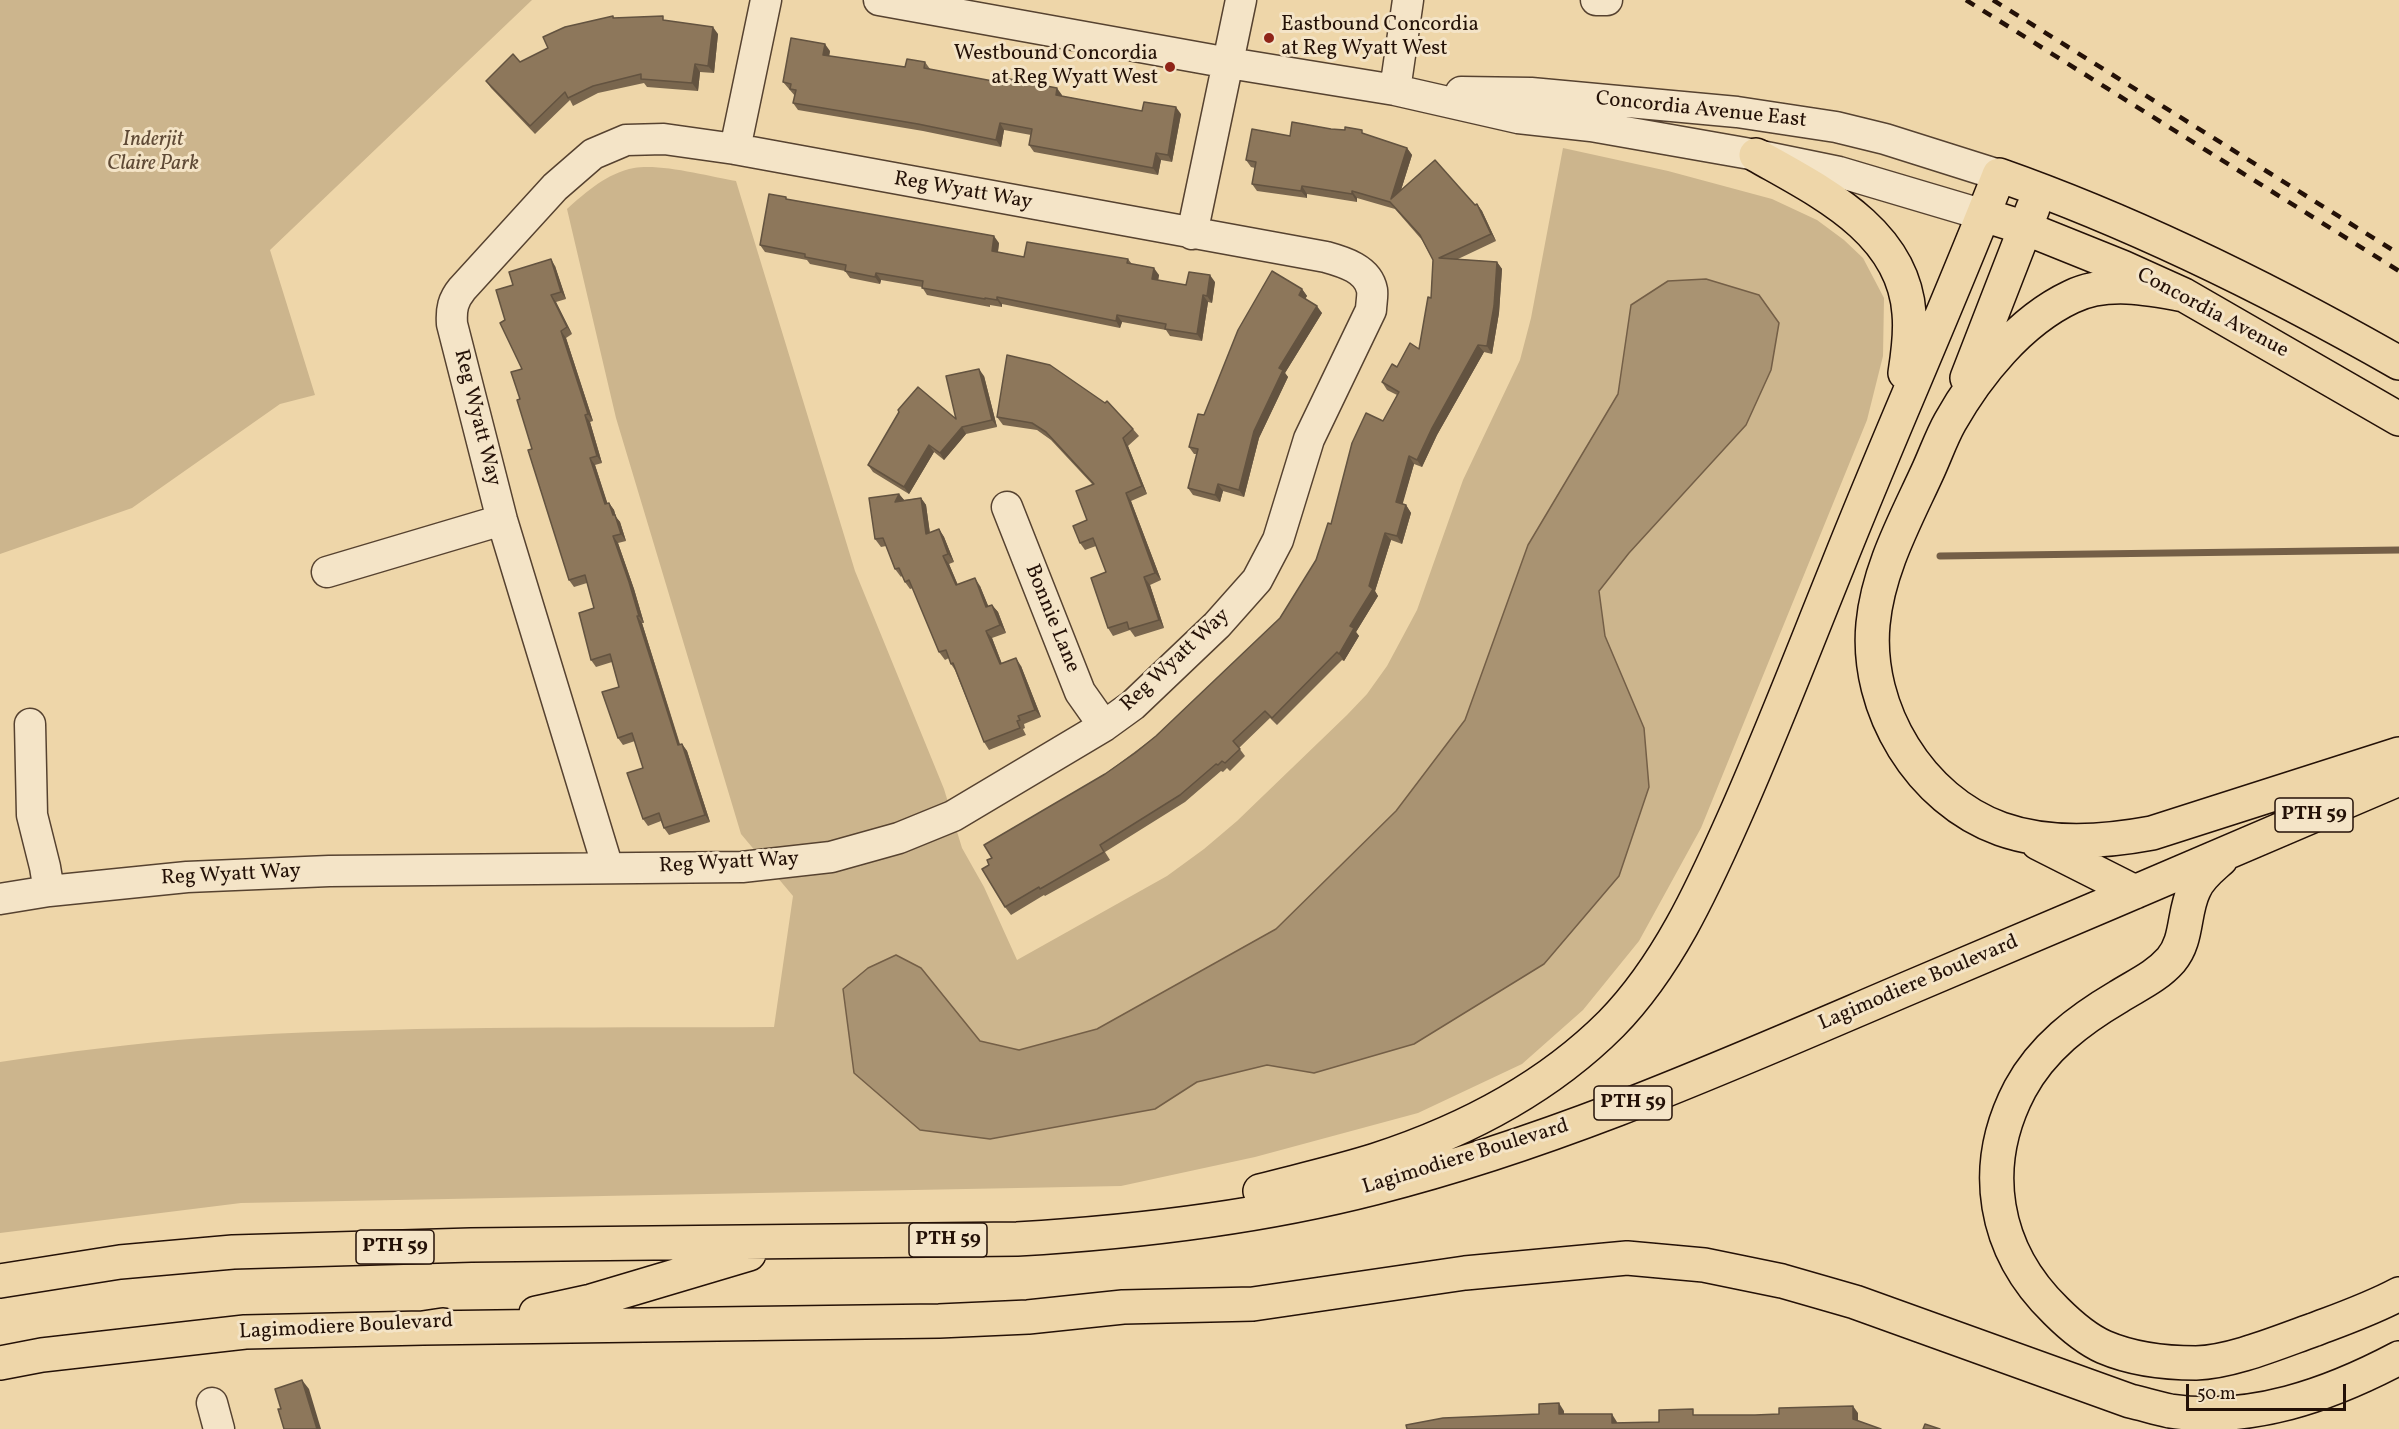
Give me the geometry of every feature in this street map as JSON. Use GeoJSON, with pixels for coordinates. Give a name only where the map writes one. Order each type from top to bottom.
{"type":"FeatureCollection","features":[{"type":"Feature","properties":{"kind":"main road"},"geometry":{"type":"LineString","coordinates":[[1756,155],[1821,192],[1867,228],[1886,248],[1902,279],[1909,314],[1907,361],[1899,413]]}},
{"type":"Feature","properties":{"kind":"main road"},"geometry":{"type":"LineString","coordinates":[[1105,1234],[1375,1160],[1454,1129],[1497,1109],[1541,1082],[1611,1023],[1638,993],[1680,929],[1715,861],[1748,787],[1899,413],[1999,175]]}},
{"type":"Feature","properties":{"kind":"main road","name":"Concordia Avenue"},"geometry":{"type":"LineString","coordinates":[[1999,175],[2186,252],[2307,312],[2399,363]]}},
{"type":"Feature","properties":{"kind":"main road"},"geometry":{"type":"LineString","coordinates":[[2040,190],[1950,422],[1886,565],[1873,625],[1872,659],[1879,696],[1895,732],[1914,765],[1941,792],[1969,813],[2001,829],[2039,838],[2116,840],[2152,833],[2399,754]]}},
{"type":"Feature","properties":{"kind":"main road","name":"Concordia Avenue"},"geometry":{"type":"LineString","coordinates":[[1984,215],[2025,228],[2184,295],[2399,419]]}},
{"type":"Feature","properties":{"kind":"main road"},"geometry":{"type":"LineString","coordinates":[[1950,422],[1998,354],[2035,321],[2072,296],[2099,289],[2123,287],[2149,288],[2184,295]]}},
{"type":"Feature","properties":{"kind":"main road","name":"Lagimodiere Boulevard"},"geometry":{"type":"LineString","coordinates":[[0,1281],[120,1262],[233,1252],[471,1245],[1017,1239],[1105,1234],[1256,1213],[1371,1189],[1451,1167],[1558,1132],[1725,1066],[2399,779]]}},
{"type":"Feature","properties":{"kind":"main road"},"geometry":{"type":"LineString","coordinates":[[2018,833],[2135,892]]}},
{"type":"Feature","properties":{"kind":"main road"},"geometry":{"type":"LineString","coordinates":[[2229,852],[2199,880],[2193,890],[2181,943],[2170,961],[2157,975],[2097,1009],[2068,1031],[2040,1058],[2020,1089],[2005,1124],[1998,1161],[1998,1201],[2004,1234],[2022,1272],[2043,1300],[2072,1328],[2104,1347],[2140,1358],[2198,1363],[2254,1351],[2379,1305],[2399,1294]]}},
{"type":"Feature","properties":{"kind":"main road","name":"Lagimodiere Boulevard"},"geometry":{"type":"LineString","coordinates":[[0,1363],[42,1354],[245,1332],[423,1328],[565,1308],[791,1242]]}},
{"type":"Feature","properties":{"kind":"main road"},"geometry":{"type":"LineString","coordinates":[[423,1328],[915,1322],[1028,1317],[1123,1307],[1253,1304],[1465,1273],[1627,1257],[1704,1265],[1782,1281],[1855,1302],[2130,1401],[2170,1411],[2239,1412],[2278,1407],[2326,1393],[2399,1358]]}},
{"type":"Feature","properties":{"kind":"street"},"geometry":{"type":"LineString","coordinates":[[735,149],[766,0]]}},
{"type":"Feature","properties":{"kind":"street","name":"Concordia Avenue East"},"geometry":{"type":"LineString","coordinates":[[879,0],[1229,63],[1395,90],[1518,118],[1602,128],[1756,155],[1839,172],[1984,215]]}},
{"type":"Feature","properties":{"kind":"street"},"geometry":{"type":"LineString","coordinates":[[1192,234],[1241,0]]}},
{"type":"Feature","properties":{"kind":"street"},"geometry":{"type":"LineString","coordinates":[[1395,90],[1408,0]]}},
{"type":"Feature","properties":{"kind":"street"},"geometry":{"type":"LineString","coordinates":[[1596,0],[1607,0]]}},
{"type":"Feature","properties":{"kind":"street","name":"Concordia Avenue East"},"geometry":{"type":"LineString","coordinates":[[1395,90],[1531,93],[1737,112],[1836,127],[1885,139],[1999,175]]}},
{"type":"Feature","properties":{"kind":"street","name":"Reg Wyatt Way"},"geometry":{"type":"LineString","coordinates":[[0,899],[49,891],[187,877],[329,871],[742,867],[831,857],[897,839],[953,816],[1104,726],[1133,705],[1217,625],[1257,580],[1278,540],[1309,440],[1371,310],[1372,290],[1362,272],[1341,261],[735,149],[664,139],[626,140],[592,153],[555,188],[455,298],[451,312],[452,324],[502,520],[608,868]]}},
{"type":"Feature","properties":{"kind":"street","name":"Bonnie Lane"},"geometry":{"type":"LineString","coordinates":[[1007,507],[1080,692],[1104,726]]}},
{"type":"Feature","properties":{"kind":"street"},"geometry":{"type":"LineString","coordinates":[[327,572],[502,520]]}},
{"type":"Feature","properties":{"kind":"street"},"geometry":{"type":"LineString","coordinates":[[30,724],[32,815],[49,891]]}},
{"type":"Feature","properties":{"kind":"green space","name":"Inderjit Claire Park"},"geometry":{"type":"Polygon","coordinates":[[[0,0],[532,0],[270,250],[315,395],[280,404],[132,508],[0,554],[0,0]]]}},
{"type":"Feature","properties":{"kind":"green space"},"geometry":{"type":"Polygon","coordinates":[[[1563,148],[1668,171],[1772,199],[1817,220],[1863,258],[1884,298],[1883,356],[1867,420],[1701,828],[1639,941],[1583,1010],[1522,1064],[1418,1113],[1255,1157],[1121,1186],[241,1203],[0,1233],[0,1062],[152,1042],[274,1034],[488,1028],[774,1027],[793,896],[741,834],[616,418],[567,209],[598,184],[624,170],[644,167],[684,171],[736,181],[855,571],[944,789],[962,848],[984,887],[1017,960],[1167,876],[1204,849],[1237,821],[1347,715],[1367,694],[1387,666],[1417,610],[1463,480],[1520,360],[1531,318],[1563,148]]]}},
{"type":"Feature","properties":{"kind":"shaded area"},"geometry":{"type":"Polygon","coordinates":[[[1706,279],[1759,295],[1779,323],[1771,370],[1746,425],[1629,553],[1599,591],[1605,636],[1644,728],[1649,787],[1619,876],[1544,964],[1414,1044],[1314,1073],[1267,1065],[1197,1082],[1155,1109],[990,1139],[920,1130],[854,1073],[843,989],[868,968],[896,955],[921,968],[980,1041],[1019,1050],[1097,1029],[1276,929],[1396,811],[1465,720],[1528,545],[1618,394],[1631,305],[1668,281],[1706,279]]]}},
{"type":"Feature","properties":{"kind":"building"},"geometry":{"type":"Polygon","coordinates":[[[613,16],[613,18],[663,16],[663,20],[713,27],[708,66],[695,64],[692,83],[641,79],[641,74],[593,86],[568,98],[565,92],[530,126],[486,81],[513,54],[520,62],[548,48],[543,37],[565,27],[613,16]]]}},
{"type":"Feature","properties":{"kind":"building"},"geometry":{"type":"Polygon","coordinates":[[[791,38],[825,44],[823,55],[905,67],[907,59],[925,62],[924,68],[998,82],[999,77],[1057,88],[1056,95],[1142,111],[1144,102],[1176,107],[1168,155],[1156,153],[1153,168],[1029,145],[1032,129],[1000,123],[996,140],[793,103],[796,90],[790,89],[791,84],[783,82],[791,38]]]}},
{"type":"Feature","properties":{"kind":"building"},"geometry":{"type":"Polygon","coordinates":[[[1292,122],[1331,129],[1345,130],[1345,127],[1362,130],[1362,133],[1407,148],[1391,199],[1435,160],[1475,205],[1477,204],[1491,234],[1439,258],[1497,262],[1494,306],[1487,346],[1478,345],[1417,460],[1409,456],[1396,502],[1406,505],[1397,536],[1385,533],[1369,586],[1373,589],[1350,626],[1354,628],[1339,654],[1337,652],[1272,718],[1265,711],[1233,741],[1240,749],[1225,763],[1222,761],[1216,764],[1180,795],[1100,845],[1104,852],[1005,907],[982,869],[989,865],[987,860],[992,858],[984,845],[1105,774],[1135,753],[1156,736],[1280,618],[1316,560],[1328,523],[1331,524],[1352,443],[1366,413],[1383,421],[1399,392],[1382,382],[1392,364],[1397,367],[1410,343],[1419,349],[1428,297],[1431,298],[1433,260],[1420,235],[1390,202],[1352,191],[1352,194],[1302,186],[1301,191],[1252,184],[1256,162],[1246,160],[1252,129],[1290,136],[1292,122]]]}},
{"type":"Feature","properties":{"kind":"building"},"geometry":{"type":"Polygon","coordinates":[[[769,194],[994,236],[992,251],[1024,257],[1027,242],[1128,259],[1127,263],[1154,268],[1152,279],[1186,285],[1189,272],[1210,275],[1207,296],[1203,295],[1197,334],[1165,329],[1166,324],[1117,315],[1116,321],[997,297],[997,300],[985,299],[922,288],[923,281],[876,273],[875,277],[845,271],[846,265],[760,245],[769,194]]]}},
{"type":"Feature","properties":{"kind":"building"},"geometry":{"type":"Polygon","coordinates":[[[551,259],[561,292],[551,295],[567,327],[561,331],[588,414],[585,415],[597,456],[590,458],[605,504],[609,503],[615,515],[621,534],[613,536],[629,582],[639,616],[637,616],[678,745],[682,744],[705,815],[664,828],[659,813],[643,819],[627,773],[643,768],[632,733],[618,738],[602,692],[619,687],[610,654],[591,660],[579,613],[594,608],[585,575],[569,580],[528,450],[532,449],[511,372],[522,369],[500,323],[505,320],[496,290],[513,285],[509,272],[551,259]]]}},
{"type":"Feature","properties":{"kind":"building"},"geometry":{"type":"Polygon","coordinates":[[[1272,271],[1302,289],[1299,295],[1317,306],[1279,368],[1283,370],[1254,431],[1239,490],[1218,484],[1215,495],[1188,488],[1198,449],[1189,447],[1198,414],[1204,415],[1238,330],[1272,271]]]}},
{"type":"Feature","properties":{"kind":"building"},"geometry":{"type":"Polygon","coordinates":[[[1007,355],[1050,365],[1105,403],[1107,401],[1133,429],[1123,438],[1142,486],[1126,493],[1155,573],[1144,577],[1159,620],[1129,629],[1127,622],[1108,628],[1091,578],[1106,572],[1093,538],[1080,543],[1073,526],[1087,520],[1076,491],[1094,484],[1046,432],[1032,423],[997,417],[1007,355]]]}},
{"type":"Feature","properties":{"kind":"building"},"geometry":{"type":"Polygon","coordinates":[[[979,369],[992,420],[962,427],[940,453],[929,445],[904,487],[868,465],[899,412],[898,410],[918,387],[956,419],[946,376],[979,369]]]}},
{"type":"Feature","properties":{"kind":"building"},"geometry":{"type":"Polygon","coordinates":[[[899,494],[895,502],[921,498],[926,534],[939,529],[948,554],[943,556],[956,585],[975,578],[986,607],[992,605],[1000,625],[986,631],[1000,664],[1016,658],[1035,710],[1018,716],[1020,720],[1017,721],[1020,728],[984,742],[953,663],[951,664],[946,650],[939,652],[909,580],[905,582],[899,568],[895,569],[883,538],[875,539],[869,498],[899,494]]]}},
{"type":"Feature","properties":{"kind":"building"},"geometry":{"type":"Polygon","coordinates":[[[302,1380],[317,1429],[284,1429],[275,1389],[302,1380]]]}},
{"type":"Feature","properties":{"kind":"building"},"geometry":{"type":"Polygon","coordinates":[[[1559,1403],[1559,1414],[1612,1414],[1612,1423],[1659,1422],[1659,1410],[1693,1409],[1693,1415],[1755,1415],[1779,1414],[1779,1408],[1853,1406],[1853,1419],[1881,1429],[1407,1429],[1406,1425],[1443,1418],[1539,1414],[1539,1404],[1559,1403]]]}},
{"type":"Feature","properties":{"kind":"building"},"geometry":{"type":"Polygon","coordinates":[[[1925,1424],[1940,1429],[1923,1429],[1925,1424]]]}},
{"type":"Feature","properties":{"kind":"waterway"},"geometry":{"type":"LineString","coordinates":[[1940,556],[2399,550]]}},
{"type":"Feature","properties":{"kind":"railway"},"geometry":{"type":"LineString","coordinates":[[1966,0],[2399,271]]}},
{"type":"Feature","properties":{"kind":"railway"},"geometry":{"type":"LineString","coordinates":[[1993,0],[2399,254]]}},
{"type":"Feature","properties":{"kind":"place","name":"Eastbound Concordia at Reg Wyatt West"},"geometry":{"type":"Point","coordinates":[1269,38]}},
{"type":"Feature","properties":{"kind":"place","name":"Westbound Concordia at Reg Wyatt West"},"geometry":{"type":"Point","coordinates":[1170,67]}}]}
